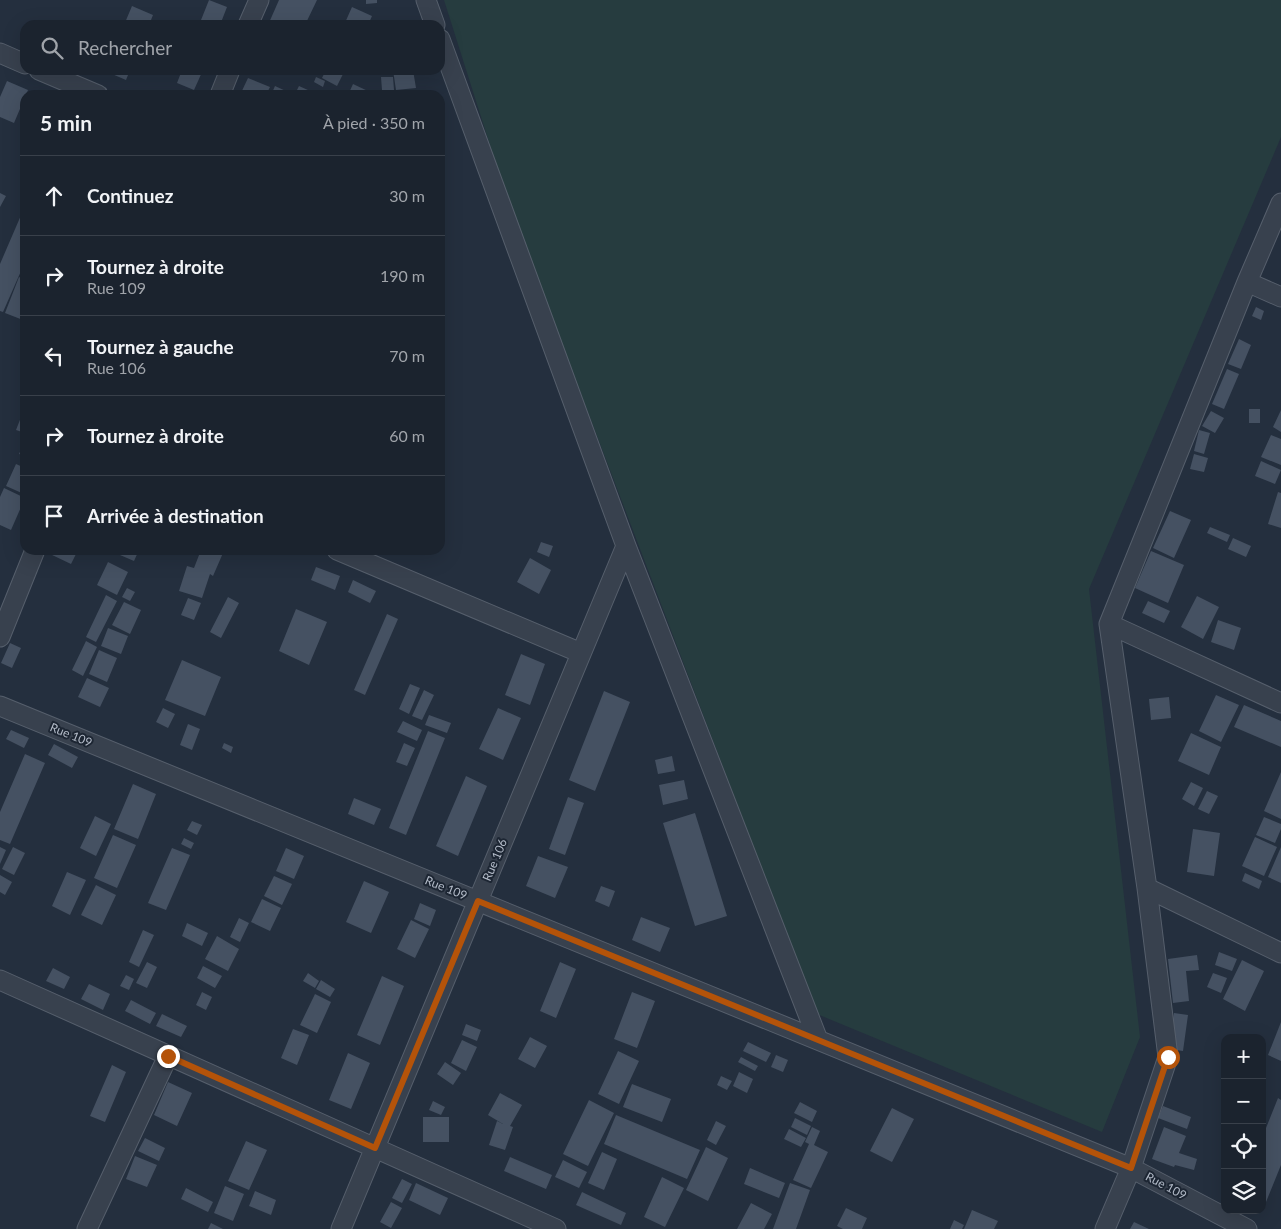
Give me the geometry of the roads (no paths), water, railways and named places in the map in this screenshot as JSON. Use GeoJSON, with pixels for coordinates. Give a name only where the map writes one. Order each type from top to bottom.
{"type":"FeatureCollection","features":[{"type":"Feature","properties":{"kind":"street"},"geometry":{"type":"LineString","coordinates":[[250,20],[259,0]]}},
{"type":"Feature","properties":{"kind":"street"},"geometry":{"type":"LineString","coordinates":[[426,0],[433,20]]}},
{"type":"Feature","properties":{"kind":"street"},"geometry":{"type":"LineString","coordinates":[[0,53],[20,62]]}},
{"type":"Feature","properties":{"kind":"street"},"geometry":{"type":"LineString","coordinates":[[445,53],[626,546],[818,1040]]}},
{"type":"Feature","properties":{"kind":"street"},"geometry":{"type":"LineString","coordinates":[[51,75],[86,90]]}},
{"type":"Feature","properties":{"kind":"street"},"geometry":{"type":"LineString","coordinates":[[222,90],[228,75]]}},
{"type":"Feature","properties":{"kind":"street"},"geometry":{"type":"LineString","coordinates":[[1105,1229],[1131,1168],[1168,1057],[1147,888],[1109,624],[1247,282],[1281,203]]}},
{"type":"Feature","properties":{"kind":"street"},"geometry":{"type":"LineString","coordinates":[[1247,282],[1281,297]]}},
{"type":"Feature","properties":{"kind":"street","name":"Rue 106"},"geometry":{"type":"LineString","coordinates":[[341,1229],[626,546]]}},
{"type":"Feature","properties":{"kind":"street"},"geometry":{"type":"LineString","coordinates":[[0,637],[33,555]]}},
{"type":"Feature","properties":{"kind":"street"},"geometry":{"type":"LineString","coordinates":[[348,555],[581,654]]}},
{"type":"Feature","properties":{"kind":"street"},"geometry":{"type":"LineString","coordinates":[[1109,624],[1281,704]]}},
{"type":"Feature","properties":{"kind":"street","name":"Rue 109"},"geometry":{"type":"LineString","coordinates":[[0,706],[1131,1168],[1247,1229]]}},
{"type":"Feature","properties":{"kind":"street"},"geometry":{"type":"LineString","coordinates":[[1147,888],[1281,953]]}},
{"type":"Feature","properties":{"kind":"street"},"geometry":{"type":"LineString","coordinates":[[0,980],[556,1229]]}},
{"type":"Feature","properties":{"kind":"street"},"geometry":{"type":"LineString","coordinates":[[87,1229],[168,1056]]}}]}
